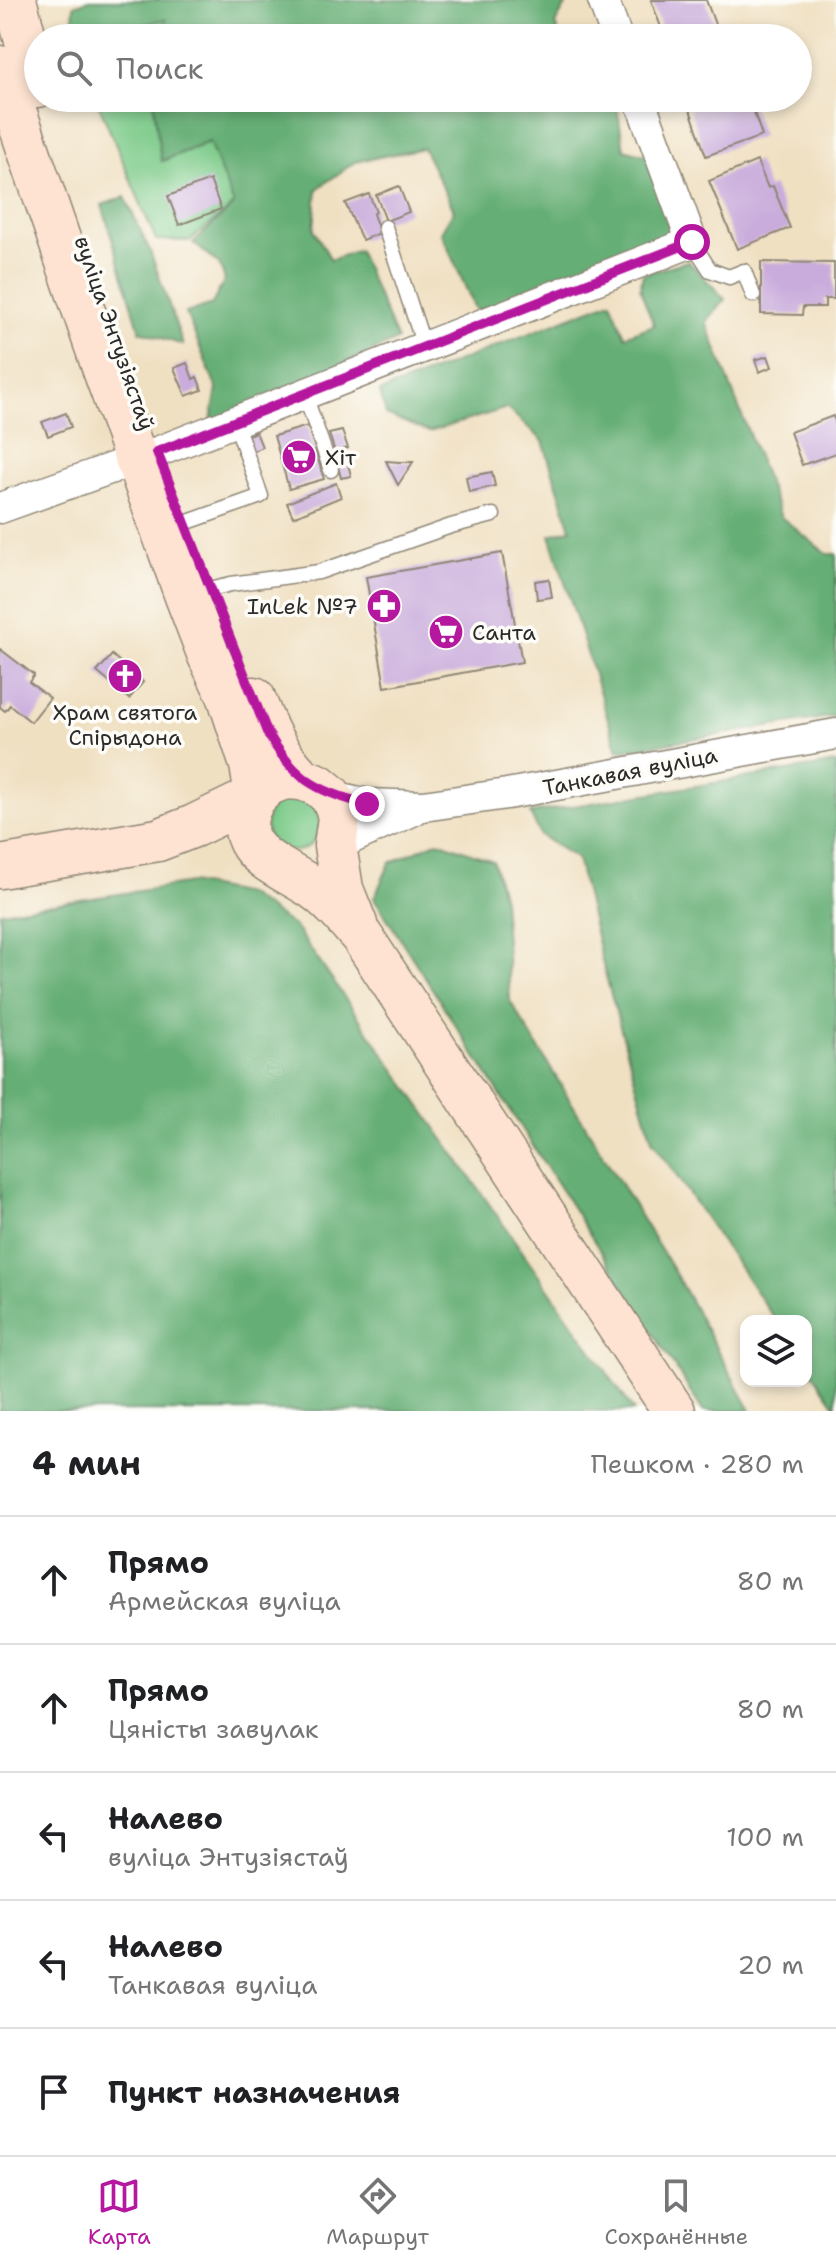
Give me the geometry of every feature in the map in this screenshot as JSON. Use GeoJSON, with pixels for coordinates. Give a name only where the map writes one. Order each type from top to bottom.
{"type":"FeatureCollection","features":[{"type":"Feature","properties":{"kind":"street"},"geometry":{"type":"LineString","coordinates":[[15,0],[24,34]]}},
{"type":"Feature","properties":{"kind":"street"},"geometry":{"type":"LineString","coordinates":[[603,0],[612,24]]}},
{"type":"Feature","properties":{"kind":"street","name":"вуліца Энтузіястаў"},"geometry":{"type":"LineString","coordinates":[[0,67],[198,593],[282,759],[316,787]]}},
{"type":"Feature","properties":{"kind":"street","name":"вуліца Энтузіястаў"},"geometry":{"type":"LineString","coordinates":[[45,112],[69,198],[125,369],[147,456],[185,523],[209,656],[237,765],[238,781],[233,794],[208,819]]}},
{"type":"Feature","properties":{"kind":"street"},"geometry":{"type":"LineString","coordinates":[[0,508],[147,456],[692,242],[644,112]]}},
{"type":"Feature","properties":{"kind":"street","name":"вуліца Энтузіястаў"},"geometry":{"type":"LineString","coordinates":[[209,656],[228,695],[251,765],[256,796]]}},
{"type":"Feature","properties":{"kind":"street","name":"Танкавая вуліца"},"geometry":{"type":"LineString","coordinates":[[316,787],[367,804],[423,806],[507,794],[836,734]]}},
{"type":"Feature","properties":{"kind":"street"},"geometry":{"type":"LineString","coordinates":[[0,867],[158,840],[256,796],[269,784],[285,778],[316,787],[339,818],[335,846],[342,889],[362,937]]}},
{"type":"Feature","properties":{"kind":"street"},"geometry":{"type":"LineString","coordinates":[[256,796],[247,816],[250,842],[260,857],[276,868],[302,870],[317,864],[335,846]]}},
{"type":"Feature","properties":{"kind":"street","name":"Танкавая вуліца"},"geometry":{"type":"LineString","coordinates":[[335,846],[423,806]]}},
{"type":"Feature","properties":{"kind":"street"},"geometry":{"type":"LineString","coordinates":[[158,840],[219,845],[276,868],[314,888],[339,910],[362,937],[674,1411]]}},
{"type":"Feature","properties":{"kind":"lane"},"geometry":{"type":"LineString","coordinates":[[385,227],[424,346]]}},
{"type":"Feature","properties":{"kind":"lane"},"geometry":{"type":"LineString","coordinates":[[692,242],[710,270],[729,277],[744,271],[753,295]]}},
{"type":"Feature","properties":{"kind":"lane"},"geometry":{"type":"LineString","coordinates":[[185,523],[261,496],[236,424],[306,398],[331,470]]}},
{"type":"Feature","properties":{"kind":"lane"},"geometry":{"type":"LineString","coordinates":[[198,593],[231,584],[319,572],[451,526],[493,515]]}},
{"type":"Feature","properties":{"kind":"green space"},"geometry":{"type":"Polygon","coordinates":[[[89,0],[569,0],[555,24],[165,24],[166,19],[144,24],[73,24],[74,5],[89,0]]]}},
{"type":"Feature","properties":{"kind":"green space"},"geometry":{"type":"Polygon","coordinates":[[[167,18],[165,24],[142,24],[167,18]]]}},
{"type":"Feature","properties":{"kind":"green space"},"geometry":{"type":"Polygon","coordinates":[[[102,112],[155,112],[162,161],[209,142],[234,205],[189,241],[156,240],[102,112]]]}},
{"type":"Feature","properties":{"kind":"green space"},"geometry":{"type":"Polygon","coordinates":[[[155,112],[618,112],[624,149],[646,155],[676,237],[476,311],[441,232],[454,210],[423,148],[355,162],[317,189],[314,230],[331,260],[358,250],[397,340],[211,422],[217,389],[186,313],[212,304],[225,280],[219,264],[193,243],[234,205],[209,142],[161,161],[155,112]]]}},
{"type":"Feature","properties":{"kind":"green space"},"geometry":{"type":"Polygon","coordinates":[[[125,197],[150,251],[183,345],[140,331],[102,205],[125,197]]]}},
{"type":"Feature","properties":{"kind":"green space"},"geometry":{"type":"Polygon","coordinates":[[[688,261],[725,299],[706,322],[781,517],[827,554],[836,554],[836,716],[618,751],[550,535],[571,529],[543,441],[507,408],[429,432],[386,415],[380,392],[611,301],[625,336],[654,325],[640,289],[643,274],[688,261]]]}},
{"type":"Feature","properties":{"kind":"green space"},"geometry":{"type":"Polygon","coordinates":[[[836,763],[836,1407],[812,1373],[812,1315],[772,1315],[652,1140],[577,859],[540,835],[530,813],[836,763]]]}},
{"type":"Feature","properties":{"kind":"green space"},"geometry":{"type":"Polygon","coordinates":[[[293,797],[312,805],[320,824],[312,843],[293,851],[274,843],[266,824],[274,805],[293,797]]]}},
{"type":"Feature","properties":{"kind":"green space"},"geometry":{"type":"Polygon","coordinates":[[[438,841],[493,861],[503,899],[510,1001],[676,1275],[751,1411],[703,1411],[374,898],[390,863],[438,841]]]}},
{"type":"Feature","properties":{"kind":"green space"},"geometry":{"type":"Polygon","coordinates":[[[191,883],[246,894],[295,927],[634,1411],[0,1411],[0,912],[191,883]]]}},
{"type":"Feature","properties":{"kind":"building"},"geometry":{"type":"Polygon","coordinates":[[[651,0],[706,0],[715,24],[660,24],[651,0]]]}},
{"type":"Feature","properties":{"kind":"building"},"geometry":{"type":"Polygon","coordinates":[[[691,112],[754,112],[762,136],[706,156],[691,112]]]}},
{"type":"Feature","properties":{"kind":"building"},"geometry":{"type":"Polygon","coordinates":[[[757,161],[768,188],[773,186],[790,228],[737,249],[709,181],[757,161]]]}},
{"type":"Feature","properties":{"kind":"building"},"geometry":{"type":"Polygon","coordinates":[[[210,180],[221,209],[179,225],[168,196],[210,180]]]}},
{"type":"Feature","properties":{"kind":"building"},"geometry":{"type":"Polygon","coordinates":[[[399,186],[409,212],[386,221],[376,195],[399,186]]]}},
{"type":"Feature","properties":{"kind":"building"},"geometry":{"type":"Polygon","coordinates":[[[369,194],[380,233],[362,240],[345,203],[369,194]]]}},
{"type":"Feature","properties":{"kind":"building"},"geometry":{"type":"Polygon","coordinates":[[[761,262],[834,263],[834,299],[825,299],[825,307],[803,307],[802,315],[761,314],[761,262]]]}},
{"type":"Feature","properties":{"kind":"building"},"geometry":{"type":"Polygon","coordinates":[[[768,356],[772,367],[759,372],[755,360],[768,356]]]}},
{"type":"Feature","properties":{"kind":"building"},"geometry":{"type":"Polygon","coordinates":[[[187,363],[193,379],[197,377],[202,390],[186,396],[174,368],[187,363]]]}},
{"type":"Feature","properties":{"kind":"building"},"geometry":{"type":"Polygon","coordinates":[[[66,413],[71,427],[48,436],[42,422],[66,413]]]}},
{"type":"Feature","properties":{"kind":"building"},"geometry":{"type":"Polygon","coordinates":[[[833,416],[836,423],[836,453],[802,465],[790,432],[833,416]]]}},
{"type":"Feature","properties":{"kind":"building","name":"Хіт"},"geometry":{"type":"Polygon","coordinates":[[[308,426],[324,479],[289,489],[274,436],[308,426]]]}},
{"type":"Feature","properties":{"kind":"building"},"geometry":{"type":"Polygon","coordinates":[[[342,431],[348,448],[335,452],[329,434],[342,431]]]}},
{"type":"Feature","properties":{"kind":"building"},"geometry":{"type":"Polygon","coordinates":[[[256,432],[262,447],[251,452],[245,436],[256,432]]]}},
{"type":"Feature","properties":{"kind":"building"},"geometry":{"type":"Polygon","coordinates":[[[346,456],[351,476],[341,478],[336,458],[346,456]]]}},
{"type":"Feature","properties":{"kind":"building"},"geometry":{"type":"Polygon","coordinates":[[[386,461],[400,462],[413,462],[398,485],[386,461]]]}},
{"type":"Feature","properties":{"kind":"building"},"geometry":{"type":"Polygon","coordinates":[[[492,472],[495,486],[469,492],[466,477],[492,472]]]}},
{"type":"Feature","properties":{"kind":"building"},"geometry":{"type":"Polygon","coordinates":[[[336,483],[341,497],[293,517],[287,503],[336,483]]]}},
{"type":"Feature","properties":{"kind":"building","name":"Санта"},"geometry":{"type":"Polygon","coordinates":[[[502,553],[522,662],[385,687],[366,577],[502,553]]]}},
{"type":"Feature","properties":{"kind":"building"},"geometry":{"type":"Polygon","coordinates":[[[549,579],[552,597],[537,599],[535,581],[549,579]]]}},
{"type":"Feature","properties":{"kind":"building","name":"Храм святога Спірыдона"},"geometry":{"type":"Polygon","coordinates":[[[0,649],[34,675],[29,682],[50,698],[31,722],[10,705],[5,711],[0,707],[0,649]]]}},
{"type":"Feature","properties":{"kind":"building"},"geometry":{"type":"Polygon","coordinates":[[[112,655],[143,682],[129,699],[97,672],[112,655]]]}},
{"type":"Feature","properties":{"kind":"place","name":"Хіт"},"geometry":{"type":"Point","coordinates":[299,457]}},
{"type":"Feature","properties":{"kind":"place","name":"InLek №7"},"geometry":{"type":"Point","coordinates":[384,606]}},
{"type":"Feature","properties":{"kind":"place","name":"Санта"},"geometry":{"type":"Point","coordinates":[446,632]}},
{"type":"Feature","properties":{"kind":"place","name":"Храм святога Спірыдона"},"geometry":{"type":"Point","coordinates":[125,676]}},
{"type":"Feature","properties":{"kind":"route"},"geometry":{"type":"LineString","coordinates":[[367,804],[330,795],[318,785],[302,779],[282,759],[267,732],[157,452],[692,242]]}}]}
